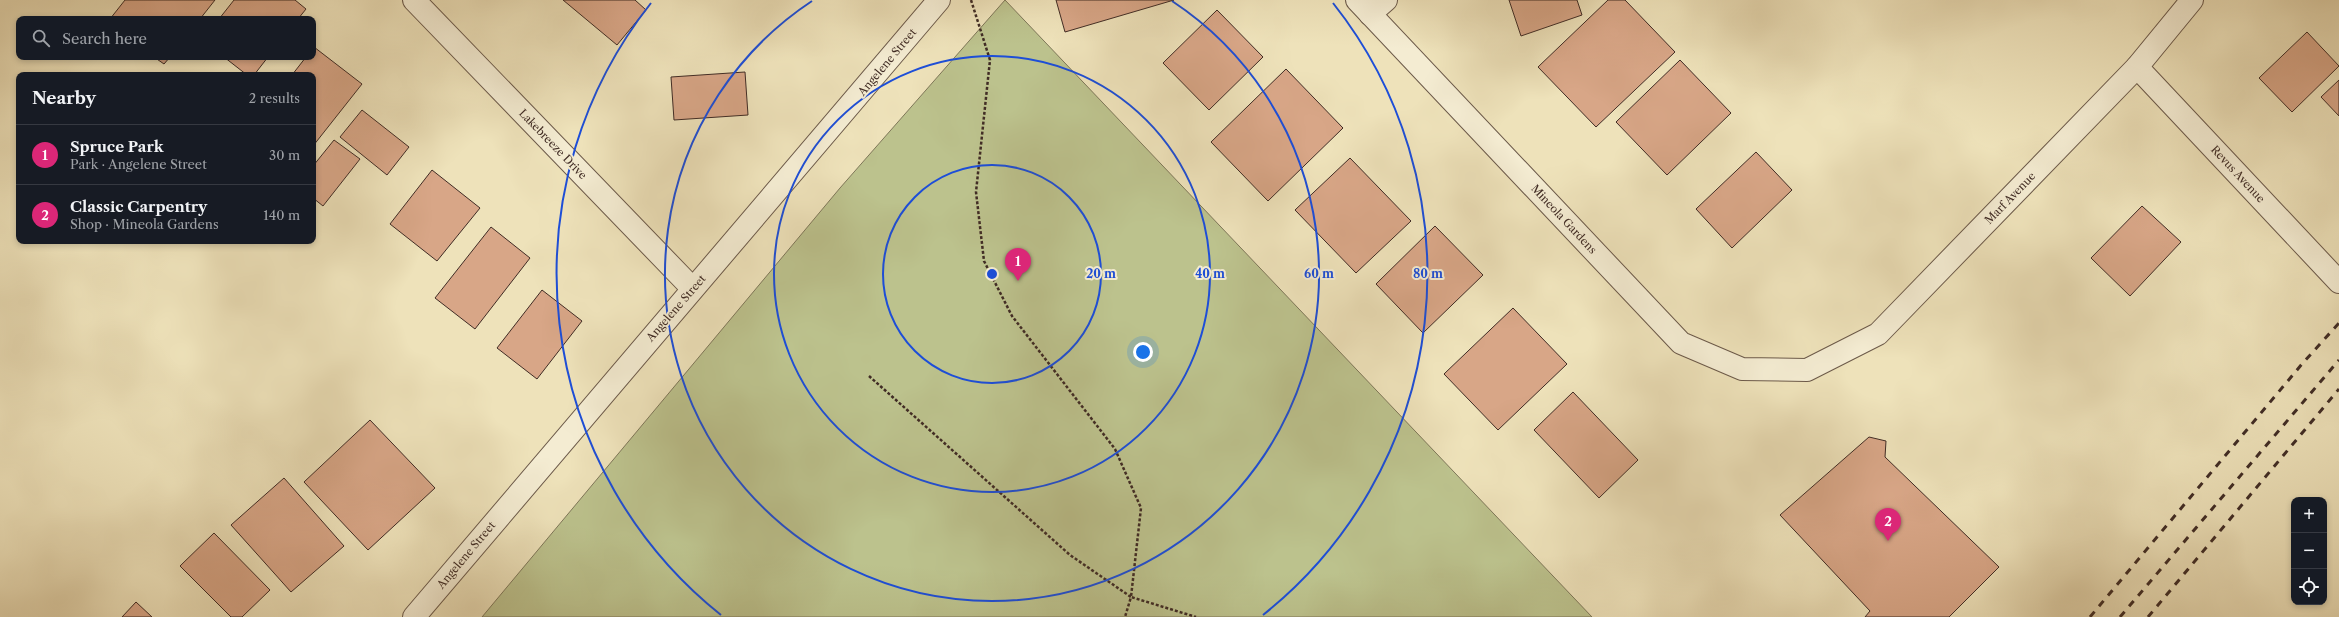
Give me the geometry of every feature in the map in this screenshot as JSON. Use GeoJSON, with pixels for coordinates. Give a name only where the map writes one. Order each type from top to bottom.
{"type":"FeatureCollection","features":[{"type":"Feature","properties":{"kind":"street","name":"Lakebreeze Drive"},"geometry":{"type":"LineString","coordinates":[[414,0],[692,288]]}},
{"type":"Feature","properties":{"kind":"street","name":"Angelene Street"},"geometry":{"type":"LineString","coordinates":[[414,617],[692,288],[725,252],[939,0]]}},
{"type":"Feature","properties":{"kind":"street","name":"Marf Avenue"},"geometry":{"type":"LineString","coordinates":[[1807,370],[1878,334],[2137,67],[2192,0]]}},
{"type":"Feature","properties":{"kind":"street","name":"Mineola Gardens"},"geometry":{"type":"LineString","coordinates":[[1371,5],[1681,344],[1742,369],[1807,370]]}},
{"type":"Feature","properties":{"kind":"street","name":"Revus Avenue"},"geometry":{"type":"LineString","coordinates":[[2137,67],[2339,282]]}},
{"type":"Feature","properties":{"kind":"path"},"geometry":{"type":"LineString","coordinates":[[971,0],[990,60],[976,192],[984,261],[1012,316],[1115,448],[1141,508],[1131,597],[1125,617]]}},
{"type":"Feature","properties":{"kind":"path"},"geometry":{"type":"LineString","coordinates":[[869,376],[1070,555],[1131,597],[1196,617]]}},
{"type":"Feature","properties":{"kind":"green space"},"geometry":{"type":"Polygon","coordinates":[[[1005,0],[1592,617],[482,617],[840,188],[1005,0]]]}},
{"type":"Feature","properties":{"kind":"building"},"geometry":{"type":"Polygon","coordinates":[[[125,0],[215,0],[202,16],[112,16],[125,0]]]}},
{"type":"Feature","properties":{"kind":"building"},"geometry":{"type":"Polygon","coordinates":[[[234,0],[295,0],[306,9],[300,16],[221,16],[234,0]]]}},
{"type":"Feature","properties":{"kind":"building"},"geometry":{"type":"Polygon","coordinates":[[[563,0],[635,0],[646,10],[617,45],[563,0]]]}},
{"type":"Feature","properties":{"kind":"building"},"geometry":{"type":"Polygon","coordinates":[[[1056,0],[1174,0],[1065,32],[1056,0]]]}},
{"type":"Feature","properties":{"kind":"building"},"geometry":{"type":"Polygon","coordinates":[[[1509,0],[1577,0],[1582,15],[1521,36],[1509,0]]]}},
{"type":"Feature","properties":{"kind":"building"},"geometry":{"type":"Polygon","coordinates":[[[1608,0],[1625,0],[1675,52],[1596,127],[1538,67],[1608,0]]]}},
{"type":"Feature","properties":{"kind":"building"},"geometry":{"type":"Polygon","coordinates":[[[1217,10],[1263,57],[1209,110],[1163,63],[1217,10]]]}},
{"type":"Feature","properties":{"kind":"building"},"geometry":{"type":"Polygon","coordinates":[[[2307,32],[2339,66],[2292,112],[2259,78],[2307,32]]]}},
{"type":"Feature","properties":{"kind":"building"},"geometry":{"type":"Polygon","coordinates":[[[316,49],[362,84],[316,142],[316,72],[294,72],[304,60],[316,60],[316,49]]]}},
{"type":"Feature","properties":{"kind":"building"},"geometry":{"type":"Polygon","coordinates":[[[158,60],[167,60],[164,64],[158,60]]]}},
{"type":"Feature","properties":{"kind":"building"},"geometry":{"type":"Polygon","coordinates":[[[228,60],[266,60],[256,72],[243,72],[228,60]]]}},
{"type":"Feature","properties":{"kind":"building"},"geometry":{"type":"Polygon","coordinates":[[[1680,60],[1731,113],[1667,175],[1616,122],[1680,60]]]}},
{"type":"Feature","properties":{"kind":"building"},"geometry":{"type":"Polygon","coordinates":[[[1286,69],[1343,128],[1268,201],[1211,142],[1286,69]]]}},
{"type":"Feature","properties":{"kind":"building"},"geometry":{"type":"Polygon","coordinates":[[[745,72],[748,115],[674,120],[671,77],[745,72]]]}},
{"type":"Feature","properties":{"kind":"building"},"geometry":{"type":"Polygon","coordinates":[[[2339,80],[2339,116],[2321,97],[2339,80]]]}},
{"type":"Feature","properties":{"kind":"building"},"geometry":{"type":"Polygon","coordinates":[[[362,110],[409,147],[387,175],[340,137],[362,110]]]}},
{"type":"Feature","properties":{"kind":"building"},"geometry":{"type":"Polygon","coordinates":[[[334,140],[360,159],[323,206],[316,200],[316,162],[334,140]]]}},
{"type":"Feature","properties":{"kind":"building"},"geometry":{"type":"Polygon","coordinates":[[[1756,152],[1792,190],[1732,248],[1696,209],[1756,152]]]}},
{"type":"Feature","properties":{"kind":"building"},"geometry":{"type":"Polygon","coordinates":[[[1350,158],[1411,221],[1356,273],[1295,210],[1350,158]]]}},
{"type":"Feature","properties":{"kind":"building"},"geometry":{"type":"Polygon","coordinates":[[[432,170],[480,208],[437,261],[390,224],[432,170]]]}},
{"type":"Feature","properties":{"kind":"building"},"geometry":{"type":"Polygon","coordinates":[[[2142,206],[2181,242],[2130,296],[2091,258],[2142,206]]]}},
{"type":"Feature","properties":{"kind":"building"},"geometry":{"type":"Polygon","coordinates":[[[1435,226],[1483,275],[1423,333],[1376,284],[1435,226]]]}},
{"type":"Feature","properties":{"kind":"building"},"geometry":{"type":"Polygon","coordinates":[[[491,227],[530,258],[475,329],[435,298],[491,227]]]}},
{"type":"Feature","properties":{"kind":"building"},"geometry":{"type":"Polygon","coordinates":[[[542,290],[582,321],[537,379],[497,348],[542,290]]]}},
{"type":"Feature","properties":{"kind":"building"},"geometry":{"type":"Polygon","coordinates":[[[1513,308],[1567,364],[1498,430],[1444,374],[1513,308]]]}},
{"type":"Feature","properties":{"kind":"building"},"geometry":{"type":"Polygon","coordinates":[[[1573,392],[1638,460],[1599,498],[1534,430],[1573,392]]]}},
{"type":"Feature","properties":{"kind":"building"},"geometry":{"type":"Polygon","coordinates":[[[370,420],[435,488],[368,550],[304,482],[370,420]]]}},
{"type":"Feature","properties":{"kind":"building"},"geometry":{"type":"Polygon","coordinates":[[[1869,437],[1886,441],[1885,457],[1999,567],[1949,617],[1865,617],[1870,611],[1780,515],[1869,437]]]}},
{"type":"Feature","properties":{"kind":"building"},"geometry":{"type":"Polygon","coordinates":[[[284,478],[344,546],[291,592],[231,525],[284,478]]]}},
{"type":"Feature","properties":{"kind":"building"},"geometry":{"type":"Polygon","coordinates":[[[214,533],[270,590],[242,617],[231,617],[180,566],[214,533]]]}},
{"type":"Feature","properties":{"kind":"building"},"geometry":{"type":"Polygon","coordinates":[[[136,602],[152,617],[122,617],[136,602]]]}},
{"type":"Feature","properties":{"kind":"railway"},"geometry":{"type":"LineString","coordinates":[[2090,617],[2302,364],[2339,323]]}},
{"type":"Feature","properties":{"kind":"railway"},"geometry":{"type":"LineString","coordinates":[[2120,617],[2339,360]]}},
{"type":"Feature","properties":{"kind":"railway"},"geometry":{"type":"LineString","coordinates":[[2148,617],[2339,389]]}},
{"type":"Feature","properties":{"kind":"place","name":"Spruce Park"},"geometry":{"type":"Point","coordinates":[1018,281]}},
{"type":"Feature","properties":{"kind":"place","name":"Classic Carpentry"},"geometry":{"type":"Point","coordinates":[1888,541]}}]}
